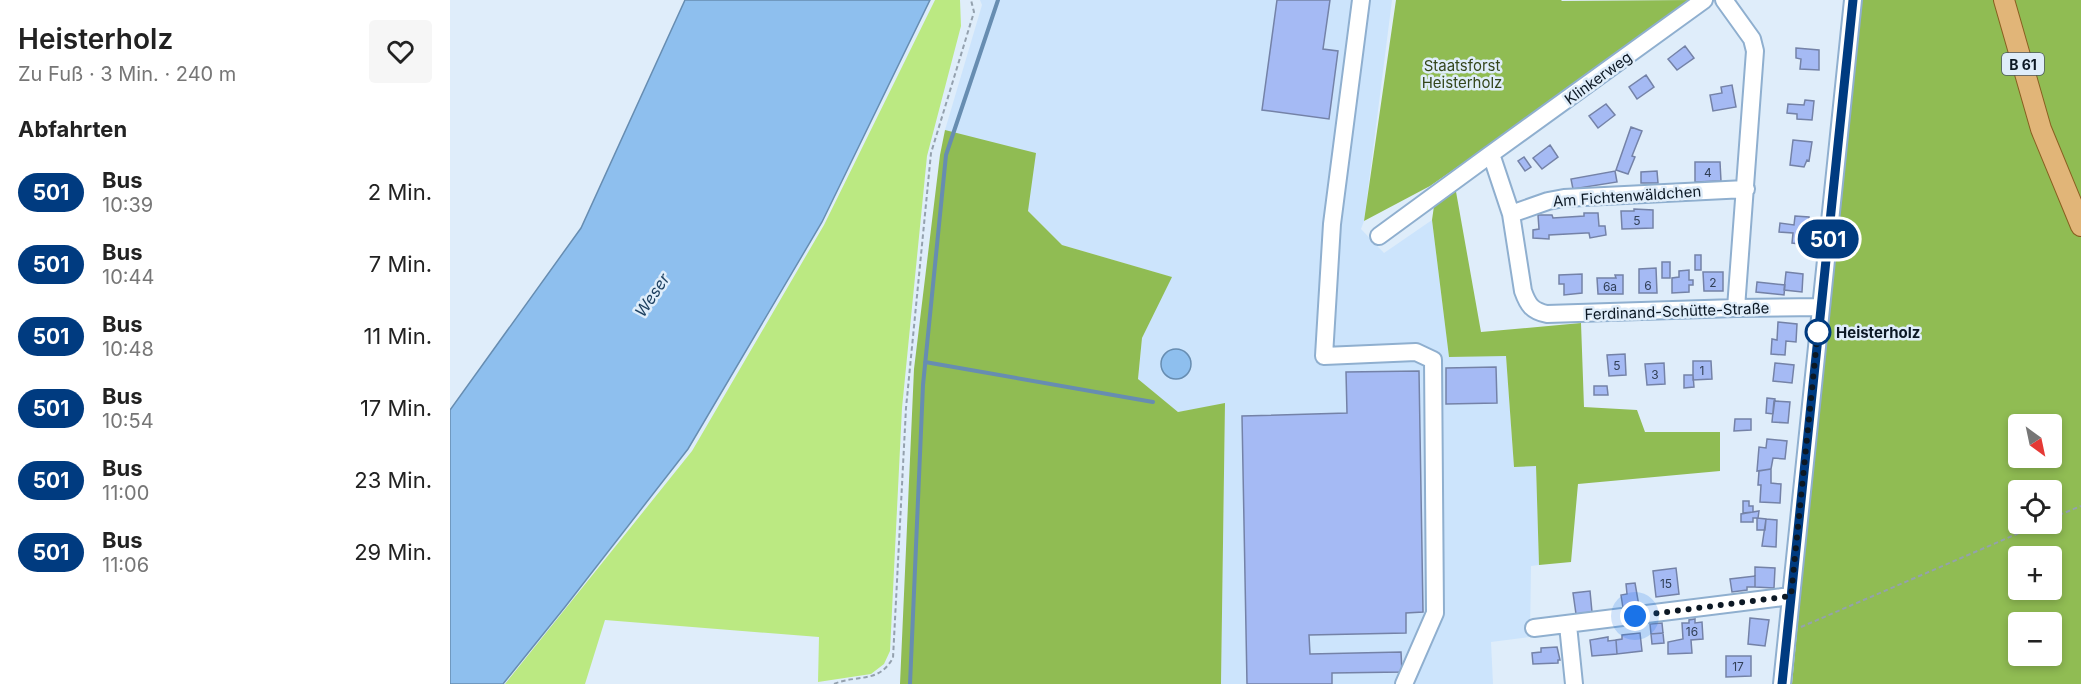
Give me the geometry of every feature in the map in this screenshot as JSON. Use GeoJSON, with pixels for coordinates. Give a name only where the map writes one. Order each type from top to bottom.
{"type":"FeatureCollection","features":[{"type":"Feature","properties":{"kind":"main road","name":"B 61"},"geometry":{"type":"LineString","coordinates":[[2004,0],[2041,129],[2081,226]]}},
{"type":"Feature","properties":{"kind":"street"},"geometry":{"type":"LineString","coordinates":[[1361,0],[1332,224],[1324,356],[1416,352],[1433,360],[1435,612],[1404,684]]}},
{"type":"Feature","properties":{"kind":"street","name":"Klinkerweg"},"geometry":{"type":"LineString","coordinates":[[1379,236],[1704,0]]}},
{"type":"Feature","properties":{"kind":"street"},"geometry":{"type":"LineString","coordinates":[[1724,0],[1755,45],[1736,308]]}},
{"type":"Feature","properties":{"kind":"street"},"geometry":{"type":"LineString","coordinates":[[1782,684],[1853,0]]}},
{"type":"Feature","properties":{"kind":"street"},"geometry":{"type":"LineString","coordinates":[[1491,154],[1511,214]]}},
{"type":"Feature","properties":{"kind":"street","name":"Am Fichtenwäldchen"},"geometry":{"type":"LineString","coordinates":[[1511,214],[1564,198],[1746,189]]}},
{"type":"Feature","properties":{"kind":"street","name":"Ferdinand-Schütte-Straße"},"geometry":{"type":"LineString","coordinates":[[1511,214],[1523,291],[1527,303],[1534,311],[1558,314],[1736,308],[1821,308]]}},
{"type":"Feature","properties":{"kind":"street"},"geometry":{"type":"LineString","coordinates":[[1534,628],[1791,596]]}},
{"type":"Feature","properties":{"kind":"street"},"geometry":{"type":"LineString","coordinates":[[1568,625],[1574,684]]}},
{"type":"Feature","properties":{"kind":"path"},"geometry":{"type":"LineString","coordinates":[[834,684],[878,675],[888,668],[893,658],[906,408],[931,153],[974,12],[971,0]]}},
{"type":"Feature","properties":{"kind":"path"},"geometry":{"type":"LineString","coordinates":[[2062,514],[2081,506]]}},
{"type":"Feature","properties":{"kind":"path"},"geometry":{"type":"LineString","coordinates":[[1788,633],[2017,534]]}},
{"type":"Feature","properties":{"kind":"shaded area"},"geometry":{"type":"Polygon","coordinates":[[[980,0],[1392,0],[1364,221],[1361,229],[1384,253],[1432,220],[1449,357],[1506,355],[1514,466],[1536,465],[1539,565],[1531,566],[1530,637],[1491,642],[1493,684],[1221,684],[1225,404],[1178,412],[1138,380],[1142,338],[1171,277],[1062,245],[1028,211],[1028,197],[945,130],[982,5],[980,0]]]}},
{"type":"Feature","properties":{"kind":"green space"},"geometry":{"type":"Polygon","coordinates":[[[935,0],[960,0],[961,26],[927,156],[902,408],[890,651],[884,664],[871,674],[818,682],[819,637],[605,620],[585,684],[505,684],[692,451],[824,225],[935,0]]]}},
{"type":"Feature","properties":{"kind":"green space","name":"Staatsforst Heisterholz"},"geometry":{"type":"Polygon","coordinates":[[[1396,0],[1691,0],[1611,60],[1430,186],[1364,221],[1396,0]]]}},
{"type":"Feature","properties":{"kind":"green space"},"geometry":{"type":"Polygon","coordinates":[[[1858,0],[2081,0],[2081,684],[1792,684],[1858,0]]]}},
{"type":"Feature","properties":{"kind":"green space"},"geometry":{"type":"Polygon","coordinates":[[[945,130],[1036,153],[1028,211],[1062,245],[1172,277],[1142,338],[1138,379],[1178,412],[1225,403],[1221,684],[900,684],[914,369],[945,130]]]}},
{"type":"Feature","properties":{"kind":"green space"},"geometry":{"type":"Polygon","coordinates":[[[1455,186],[1481,332],[1581,323],[1584,407],[1637,410],[1645,432],[1720,432],[1720,471],[1578,484],[1571,562],[1539,565],[1536,466],[1514,467],[1506,356],[1449,357],[1432,220],[1434,206],[1455,186]]]}},
{"type":"Feature","properties":{"kind":"water","name":"Weser"},"geometry":{"type":"Polygon","coordinates":[[[685,0],[930,0],[822,222],[688,449],[503,684],[450,684],[450,410],[581,228],[685,0]]]}},
{"type":"Feature","properties":{"kind":"water"},"geometry":{"type":"Polygon","coordinates":[[[1176,349],[1186,354],[1191,364],[1186,374],[1176,379],[1166,374],[1161,364],[1166,354],[1176,349]]]}},
{"type":"Feature","properties":{"kind":"building"},"geometry":{"type":"Polygon","coordinates":[[[1277,0],[1330,0],[1323,49],[1338,51],[1329,119],[1262,110],[1277,0]]]}},
{"type":"Feature","properties":{"kind":"building"},"geometry":{"type":"Polygon","coordinates":[[[1685,46],[1694,58],[1677,70],[1668,59],[1685,46]]]}},
{"type":"Feature","properties":{"kind":"building"},"geometry":{"type":"Polygon","coordinates":[[[1796,48],[1819,50],[1819,70],[1800,69],[1801,59],[1796,58],[1796,48]]]}},
{"type":"Feature","properties":{"kind":"building"},"geometry":{"type":"Polygon","coordinates":[[[1646,75],[1654,87],[1637,99],[1629,87],[1646,75]]]}},
{"type":"Feature","properties":{"kind":"building"},"geometry":{"type":"Polygon","coordinates":[[[1732,85],[1736,107],[1713,111],[1710,95],[1722,93],[1721,87],[1732,85]]]}},
{"type":"Feature","properties":{"kind":"building"},"geometry":{"type":"Polygon","coordinates":[[[1805,100],[1814,101],[1812,120],[1797,119],[1797,114],[1787,113],[1788,104],[1804,105],[1805,100]]]}},
{"type":"Feature","properties":{"kind":"building"},"geometry":{"type":"Polygon","coordinates":[[[1606,104],[1615,115],[1598,128],[1589,116],[1606,104]]]}},
{"type":"Feature","properties":{"kind":"building"},"geometry":{"type":"Polygon","coordinates":[[[1631,127],[1642,131],[1628,174],[1616,170],[1631,127]]]}},
{"type":"Feature","properties":{"kind":"building"},"geometry":{"type":"Polygon","coordinates":[[[1793,140],[1812,142],[1809,161],[1807,160],[1804,167],[1790,165],[1793,140]]]}},
{"type":"Feature","properties":{"kind":"building"},"geometry":{"type":"Polygon","coordinates":[[[1550,145],[1558,157],[1542,169],[1533,158],[1550,145]]]}},
{"type":"Feature","properties":{"kind":"building"},"geometry":{"type":"Polygon","coordinates":[[[1524,157],[1531,167],[1525,171],[1518,161],[1524,157]]]}},
{"type":"Feature","properties":{"kind":"building"},"geometry":{"type":"Polygon","coordinates":[[[1695,162],[1720,162],[1721,181],[1695,182],[1695,162]]]}},
{"type":"Feature","properties":{"kind":"building"},"geometry":{"type":"Polygon","coordinates":[[[1615,171],[1617,182],[1573,189],[1571,179],[1615,171]]]}},
{"type":"Feature","properties":{"kind":"building"},"geometry":{"type":"Polygon","coordinates":[[[1657,171],[1658,183],[1641,183],[1641,172],[1657,171]]]}},
{"type":"Feature","properties":{"kind":"building"},"geometry":{"type":"Polygon","coordinates":[[[1634,209],[1653,210],[1653,228],[1622,229],[1621,211],[1634,211],[1634,209]]]}},
{"type":"Feature","properties":{"kind":"building"},"geometry":{"type":"Polygon","coordinates":[[[1584,213],[1598,213],[1599,226],[1605,226],[1606,235],[1590,238],[1589,233],[1586,233],[1549,235],[1549,239],[1533,238],[1533,230],[1539,229],[1538,215],[1552,215],[1553,218],[1584,216],[1584,213]]]}},
{"type":"Feature","properties":{"kind":"building"},"geometry":{"type":"Polygon","coordinates":[[[1795,216],[1809,217],[1807,245],[1792,243],[1793,233],[1779,232],[1780,223],[1794,225],[1795,216]]]}},
{"type":"Feature","properties":{"kind":"building"},"geometry":{"type":"Polygon","coordinates":[[[1695,255],[1701,255],[1701,270],[1695,270],[1695,255]]]}},
{"type":"Feature","properties":{"kind":"building"},"geometry":{"type":"Polygon","coordinates":[[[1662,262],[1670,262],[1670,278],[1662,278],[1662,262]]]}},
{"type":"Feature","properties":{"kind":"building"},"geometry":{"type":"Polygon","coordinates":[[[1656,268],[1657,293],[1639,293],[1639,269],[1656,268]]]}},
{"type":"Feature","properties":{"kind":"building"},"geometry":{"type":"Polygon","coordinates":[[[1689,270],[1689,280],[1693,280],[1693,285],[1689,285],[1689,292],[1672,293],[1672,278],[1679,277],[1679,271],[1689,270]]]}},
{"type":"Feature","properties":{"kind":"building"},"geometry":{"type":"Polygon","coordinates":[[[1703,272],[1723,272],[1723,291],[1704,291],[1703,272]]]}},
{"type":"Feature","properties":{"kind":"building"},"geometry":{"type":"Polygon","coordinates":[[[1786,272],[1803,274],[1802,292],[1784,290],[1786,272]]]}},
{"type":"Feature","properties":{"kind":"building"},"geometry":{"type":"Polygon","coordinates":[[[1582,274],[1582,293],[1564,295],[1564,284],[1559,284],[1559,275],[1582,274]]]}},
{"type":"Feature","properties":{"kind":"building"},"geometry":{"type":"Polygon","coordinates":[[[1615,275],[1623,275],[1623,294],[1598,294],[1597,278],[1616,278],[1615,275]]]}},
{"type":"Feature","properties":{"kind":"building"},"geometry":{"type":"Polygon","coordinates":[[[1757,282],[1785,285],[1784,295],[1756,292],[1757,282]]]}},
{"type":"Feature","properties":{"kind":"building"},"geometry":{"type":"Polygon","coordinates":[[[1778,322],[1797,324],[1796,342],[1786,341],[1785,355],[1771,354],[1772,339],[1777,340],[1778,322]]]}},
{"type":"Feature","properties":{"kind":"building"},"geometry":{"type":"Polygon","coordinates":[[[1625,354],[1626,375],[1609,376],[1607,355],[1625,354]]]}},
{"type":"Feature","properties":{"kind":"building"},"geometry":{"type":"Polygon","coordinates":[[[1693,361],[1711,361],[1712,379],[1693,380],[1693,361]]]}},
{"type":"Feature","properties":{"kind":"building"},"geometry":{"type":"Polygon","coordinates":[[[1664,363],[1665,384],[1647,385],[1645,364],[1664,363]]]}},
{"type":"Feature","properties":{"kind":"building"},"geometry":{"type":"Polygon","coordinates":[[[1775,363],[1794,365],[1792,383],[1773,381],[1775,363]]]}},
{"type":"Feature","properties":{"kind":"building"},"geometry":{"type":"Polygon","coordinates":[[[1496,367],[1497,403],[1446,404],[1446,368],[1496,367]]]}},
{"type":"Feature","properties":{"kind":"building"},"geometry":{"type":"Polygon","coordinates":[[[1419,371],[1423,612],[1406,613],[1406,633],[1309,635],[1310,654],[1401,652],[1402,672],[1332,673],[1332,684],[1247,684],[1242,416],[1347,413],[1346,372],[1419,371]]]}},
{"type":"Feature","properties":{"kind":"building"},"geometry":{"type":"Polygon","coordinates":[[[1684,375],[1693,375],[1694,387],[1684,388],[1684,375]]]}},
{"type":"Feature","properties":{"kind":"building"},"geometry":{"type":"Polygon","coordinates":[[[1594,386],[1607,386],[1608,395],[1594,395],[1594,386]]]}},
{"type":"Feature","properties":{"kind":"building"},"geometry":{"type":"Polygon","coordinates":[[[1767,398],[1775,399],[1773,414],[1766,413],[1767,398]]]}},
{"type":"Feature","properties":{"kind":"building"},"geometry":{"type":"Polygon","coordinates":[[[1774,401],[1790,402],[1788,423],[1772,422],[1774,401]]]}},
{"type":"Feature","properties":{"kind":"building"},"geometry":{"type":"Polygon","coordinates":[[[1735,419],[1751,419],[1751,430],[1734,431],[1735,419]]]}},
{"type":"Feature","properties":{"kind":"building"},"geometry":{"type":"Polygon","coordinates":[[[1767,439],[1787,441],[1785,459],[1773,458],[1771,469],[1757,471],[1759,447],[1766,448],[1767,439]]]}},
{"type":"Feature","properties":{"kind":"building"},"geometry":{"type":"Polygon","coordinates":[[[1771,469],[1771,483],[1781,484],[1780,503],[1760,502],[1759,471],[1771,469]]]}},
{"type":"Feature","properties":{"kind":"building"},"geometry":{"type":"Polygon","coordinates":[[[1743,501],[1749,501],[1749,506],[1753,506],[1753,512],[1743,513],[1743,501]]]}},
{"type":"Feature","properties":{"kind":"building"},"geometry":{"type":"Polygon","coordinates":[[[1759,511],[1758,518],[1753,518],[1753,522],[1741,522],[1741,514],[1759,511]]]}},
{"type":"Feature","properties":{"kind":"building"},"geometry":{"type":"Polygon","coordinates":[[[1757,518],[1766,519],[1765,530],[1757,530],[1757,518]]]}},
{"type":"Feature","properties":{"kind":"building"},"geometry":{"type":"Polygon","coordinates":[[[1766,519],[1777,520],[1776,547],[1762,546],[1766,519]]]}},
{"type":"Feature","properties":{"kind":"building"},"geometry":{"type":"Polygon","coordinates":[[[1755,567],[1775,568],[1774,588],[1755,587],[1755,567]]]}},
{"type":"Feature","properties":{"kind":"building"},"geometry":{"type":"Polygon","coordinates":[[[1676,568],[1679,594],[1656,597],[1653,571],[1676,568]]]}},
{"type":"Feature","properties":{"kind":"building"},"geometry":{"type":"Polygon","coordinates":[[[1755,576],[1755,587],[1732,592],[1730,579],[1755,576]]]}},
{"type":"Feature","properties":{"kind":"building"},"geometry":{"type":"Polygon","coordinates":[[[1635,583],[1639,606],[1623,608],[1621,595],[1627,594],[1626,584],[1635,583]]]}},
{"type":"Feature","properties":{"kind":"building"},"geometry":{"type":"Polygon","coordinates":[[[1590,591],[1592,612],[1576,614],[1573,593],[1590,591]]]}},
{"type":"Feature","properties":{"kind":"building"},"geometry":{"type":"Polygon","coordinates":[[[1750,618],[1769,620],[1765,646],[1748,644],[1750,618]]]}},
{"type":"Feature","properties":{"kind":"building"},"geometry":{"type":"Polygon","coordinates":[[[1695,619],[1695,623],[1702,622],[1703,639],[1691,640],[1692,653],[1668,654],[1668,642],[1683,639],[1682,623],[1689,623],[1689,620],[1695,619]]]}},
{"type":"Feature","properties":{"kind":"building"},"geometry":{"type":"Polygon","coordinates":[[[1662,623],[1663,633],[1651,634],[1650,624],[1662,623]]]}},
{"type":"Feature","properties":{"kind":"building"},"geometry":{"type":"Polygon","coordinates":[[[1640,633],[1642,651],[1617,654],[1616,640],[1622,639],[1622,635],[1640,633]]]}},
{"type":"Feature","properties":{"kind":"building"},"geometry":{"type":"Polygon","coordinates":[[[1663,633],[1664,643],[1652,644],[1651,634],[1663,633]]]}},
{"type":"Feature","properties":{"kind":"building"},"geometry":{"type":"Polygon","coordinates":[[[1608,637],[1608,641],[1616,640],[1617,654],[1592,656],[1590,640],[1608,637]]]}},
{"type":"Feature","properties":{"kind":"building"},"geometry":{"type":"Polygon","coordinates":[[[1557,647],[1560,660],[1558,663],[1533,664],[1532,653],[1541,652],[1541,648],[1557,647]]]}},
{"type":"Feature","properties":{"kind":"building"},"geometry":{"type":"Polygon","coordinates":[[[1726,656],[1751,656],[1751,676],[1726,677],[1726,656]]]}},
{"type":"Feature","properties":{"kind":"waterway"},"geometry":{"type":"LineString","coordinates":[[910,684],[923,385],[946,155],[998,0]]}},
{"type":"Feature","properties":{"kind":"waterway"},"geometry":{"type":"LineString","coordinates":[[925,362],[1153,402]]}},
{"type":"Feature","properties":{"kind":"bus line","name":"501"},"geometry":{"type":"LineString","coordinates":[[1782,684],[1853,0]]}},
{"type":"Feature","properties":{"kind":"place","name":"Heisterholz"},"geometry":{"type":"Point","coordinates":[1818,332]}},
{"type":"Feature","properties":{"kind":"route"},"geometry":{"type":"LineString","coordinates":[[1635,616],[1791,596],[1818,330],[1818,332]]}}]}
